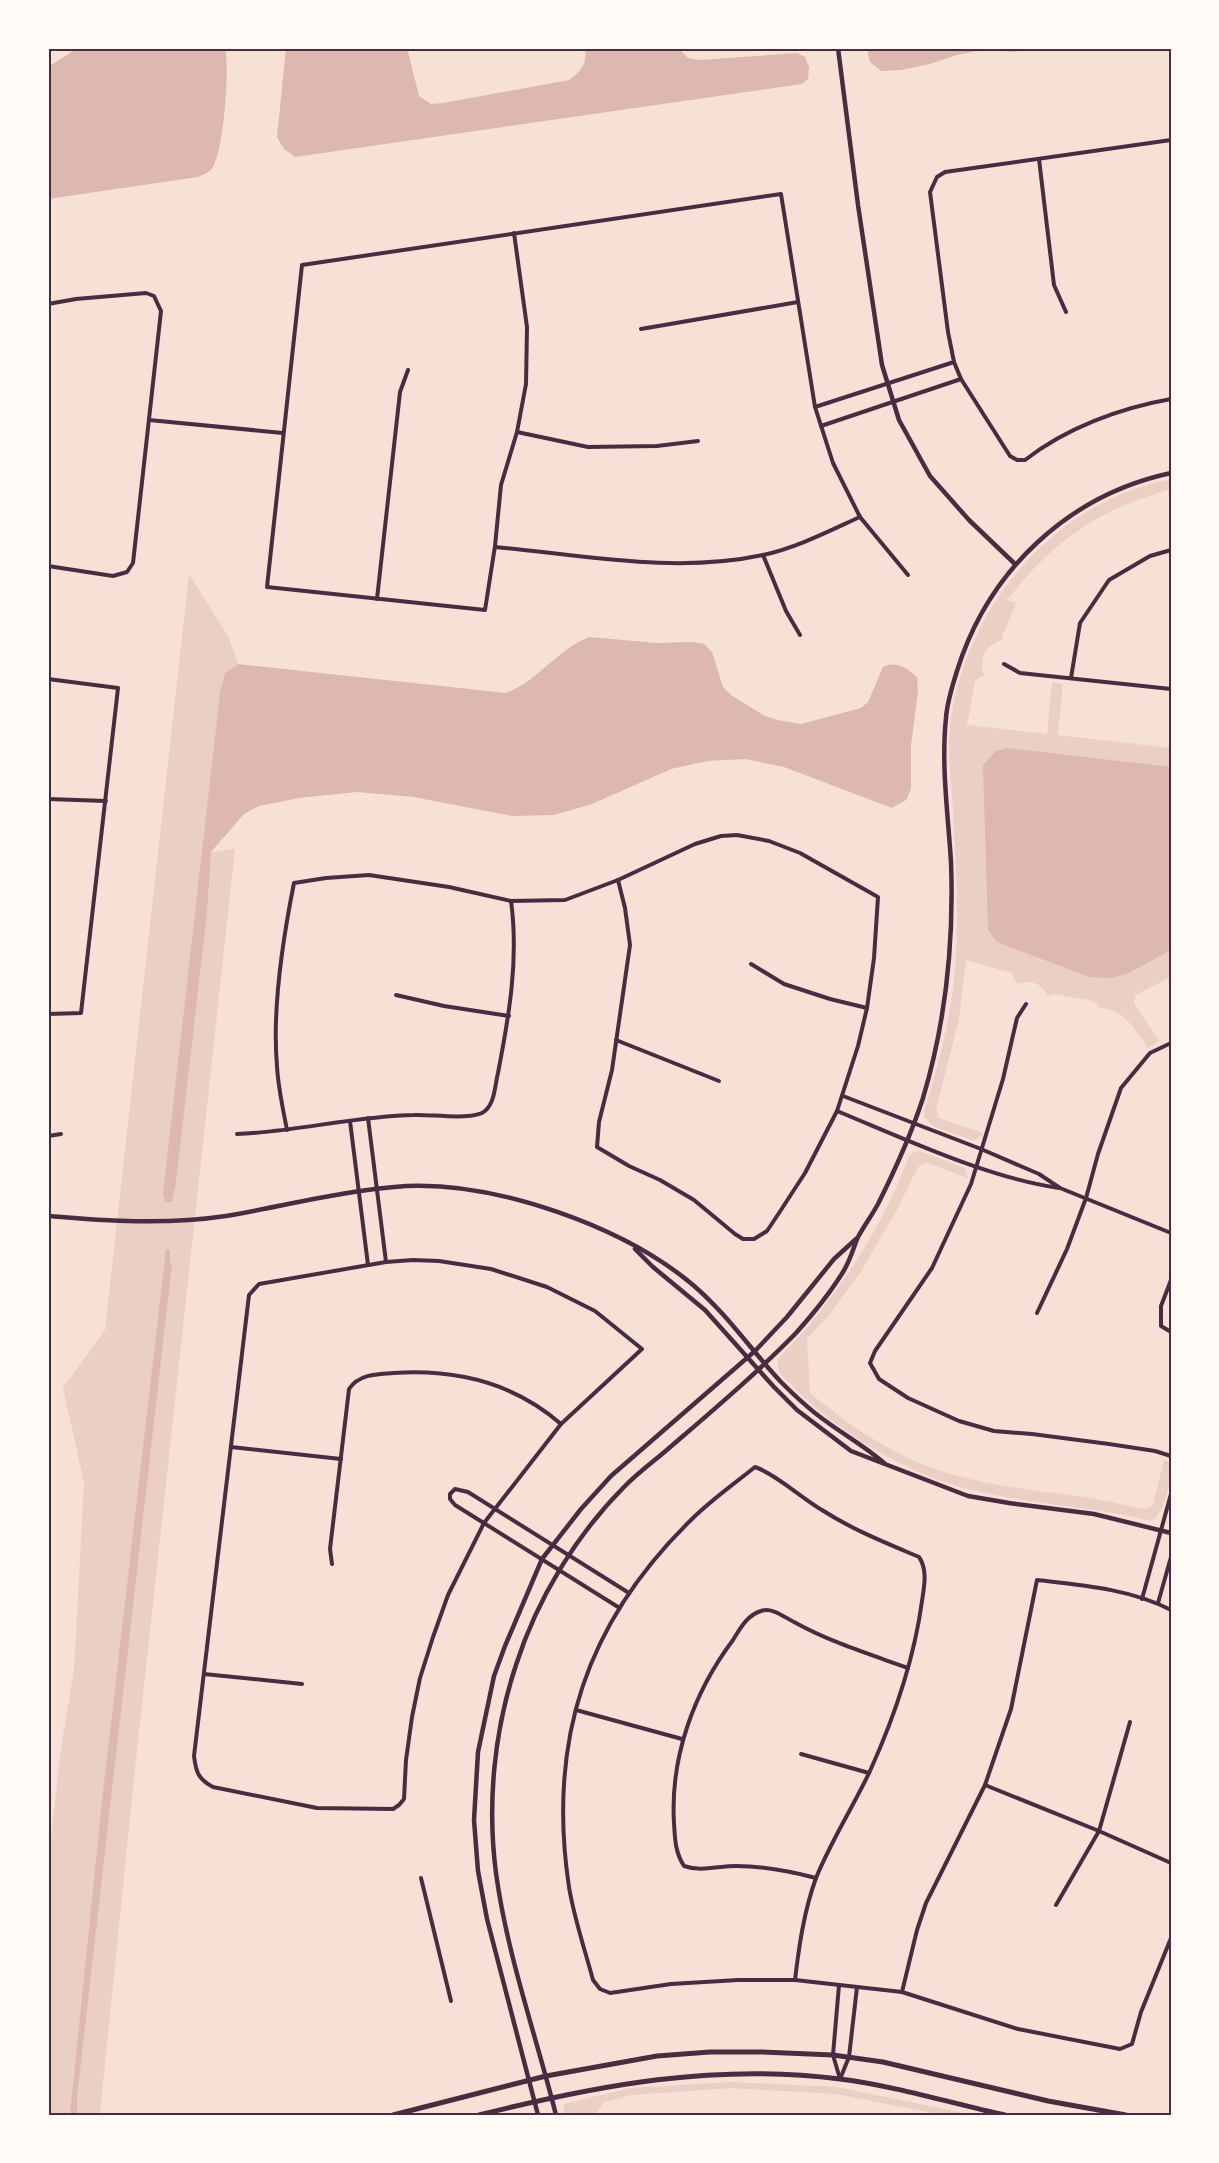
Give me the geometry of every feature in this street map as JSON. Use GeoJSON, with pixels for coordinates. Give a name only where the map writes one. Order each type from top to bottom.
{"type":"FeatureCollection","features":[{"type":"Feature","properties":{"kind":"main road"},"geometry":{"type":"LineString","coordinates":[[393,2115],[546,2076],[657,2056],[731,2052],[832,2055],[884,2062],[1048,2102],[1126,2115]]}},
{"type":"Feature","properties":{"kind":"main road"},"geometry":{"type":"LineString","coordinates":[[479,2115],[615,2084],[734,2073],[840,2079],[1005,2115]]}},
{"type":"Feature","properties":{"kind":"street"},"geometry":{"type":"LineString","coordinates":[[838,48],[882,365],[899,420],[930,476],[969,520],[1015,564]]}},
{"type":"Feature","properties":{"kind":"street"},"geometry":{"type":"LineString","coordinates":[[1171,140],[957,170],[937,177],[930,192],[954,362],[961,379],[1010,456],[1017,460],[1025,460],[1087,425],[1138,405],[1171,399]]}},
{"type":"Feature","properties":{"kind":"street"},"geometry":{"type":"LineString","coordinates":[[1039,159],[1054,285],[1066,312]]}},
{"type":"Feature","properties":{"kind":"street"},"geometry":{"type":"LineString","coordinates":[[514,233],[527,327],[526,384],[517,432],[501,484],[495,546],[485,610],[267,587],[302,265],[514,233],[782,194],[815,407],[820,426],[833,463],[860,517],[908,575]]}},
{"type":"Feature","properties":{"kind":"street"},"geometry":{"type":"LineString","coordinates":[[48,304],[146,293],[154,296],[161,311],[133,562],[127,572],[113,576],[48,566]]}},
{"type":"Feature","properties":{"kind":"street"},"geometry":{"type":"LineString","coordinates":[[641,329],[798,302]]}},
{"type":"Feature","properties":{"kind":"street"},"geometry":{"type":"LineString","coordinates":[[815,407],[954,362]]}},
{"type":"Feature","properties":{"kind":"street"},"geometry":{"type":"LineString","coordinates":[[377,599],[400,392],[408,370]]}},
{"type":"Feature","properties":{"kind":"street"},"geometry":{"type":"LineString","coordinates":[[820,426],[961,379]]}},
{"type":"Feature","properties":{"kind":"street"},"geometry":{"type":"LineString","coordinates":[[149,420],[283,433]]}},
{"type":"Feature","properties":{"kind":"street"},"geometry":{"type":"LineString","coordinates":[[517,432],[588,447],[657,446],[698,441]]}},
{"type":"Feature","properties":{"kind":"street"},"geometry":{"type":"LineString","coordinates":[[556,2115],[500,1900],[492,1826],[498,1741],[516,1665],[558,1569],[624,1487],[759,1370],[799,1329],[822,1301],[845,1269],[858,1238],[875,1209],[908,1140],[933,1062],[943,1018],[951,941],[946,712],[961,658],[986,603],[1015,564],[1058,524],[1086,505],[1117,490],[1171,473]]}},
{"type":"Feature","properties":{"kind":"street"},"geometry":{"type":"LineString","coordinates":[[495,546],[640,562],[708,562],[764,555],[813,538],[860,517]]}},
{"type":"Feature","properties":{"kind":"street"},"geometry":{"type":"LineString","coordinates":[[1071,678],[1080,623],[1109,580],[1150,556],[1171,550]]}},
{"type":"Feature","properties":{"kind":"street"},"geometry":{"type":"LineString","coordinates":[[764,555],[786,611],[800,635]]}},
{"type":"Feature","properties":{"kind":"street"},"geometry":{"type":"LineString","coordinates":[[1004,664],[1020,673],[1171,689]]}},
{"type":"Feature","properties":{"kind":"street"},"geometry":{"type":"LineString","coordinates":[[48,679],[118,688],[81,1012],[48,1014]]}},
{"type":"Feature","properties":{"kind":"street"},"geometry":{"type":"LineString","coordinates":[[48,799],[106,801]]}},
{"type":"Feature","properties":{"kind":"street"},"geometry":{"type":"LineString","coordinates":[[287,1130],[279,1085],[276,1045],[281,973],[294,883],[369,875],[449,886],[512,901],[565,900],[618,880],[695,844],[721,836],[737,835],[769,841],[800,853],[878,897],[874,958],[867,1008],[843,1096],[805,1173],[767,1231],[754,1239],[743,1239],[694,1200],[597,1147],[599,1122],[612,1070],[630,945],[625,908],[618,880]]}},
{"type":"Feature","properties":{"kind":"street"},"geometry":{"type":"LineString","coordinates":[[237,1134],[287,1130],[368,1118],[423,1114],[471,1117],[489,1108],[509,1016],[514,962],[512,901]]}},
{"type":"Feature","properties":{"kind":"street"},"geometry":{"type":"LineString","coordinates":[[751,964],[784,984],[867,1008]]}},
{"type":"Feature","properties":{"kind":"street"},"geometry":{"type":"LineString","coordinates":[[396,995],[444,1006],[509,1016]]}},
{"type":"Feature","properties":{"kind":"street"},"geometry":{"type":"LineString","coordinates":[[1026,1004],[1017,1018],[1003,1079],[970,1184],[932,1268],[875,1352],[870,1363],[879,1379],[908,1398],[959,1421],[994,1431],[1110,1444],[1155,1451],[1171,1456]]}},
{"type":"Feature","properties":{"kind":"street"},"geometry":{"type":"LineString","coordinates":[[616,1040],[719,1081]]}},
{"type":"Feature","properties":{"kind":"street"},"geometry":{"type":"LineString","coordinates":[[1037,1313],[1067,1249],[1121,1088],[1150,1053],[1171,1043]]}},
{"type":"Feature","properties":{"kind":"street"},"geometry":{"type":"LineString","coordinates":[[843,1096],[981,1149],[1039,1174],[1060,1188],[1171,1233]]}},
{"type":"Feature","properties":{"kind":"street"},"geometry":{"type":"LineString","coordinates":[[837,1112],[975,1166],[1038,1185],[1060,1188]]}},
{"type":"Feature","properties":{"kind":"street"},"geometry":{"type":"LineString","coordinates":[[368,1118],[386,1262]]}},
{"type":"Feature","properties":{"kind":"street"},"geometry":{"type":"LineString","coordinates":[[350,1120],[368,1265]]}},
{"type":"Feature","properties":{"kind":"street"},"geometry":{"type":"LineString","coordinates":[[48,1136],[61,1134]]}},
{"type":"Feature","properties":{"kind":"street"},"geometry":{"type":"LineString","coordinates":[[48,1216],[144,1222],[188,1220],[225,1216],[359,1192],[437,1186],[508,1197],[572,1217],[631,1245],[674,1270],[726,1316],[781,1382],[827,1423],[871,1451],[884,1463]]}},
{"type":"Feature","properties":{"kind":"street"},"geometry":{"type":"LineString","coordinates":[[538,2115],[487,1919],[478,1871],[474,1820],[475,1781],[479,1742],[494,1676],[521,1605],[542,1559],[581,1509],[610,1476],[755,1351],[793,1310],[834,1259],[858,1238]]}},
{"type":"Feature","properties":{"kind":"street"},"geometry":{"type":"LineString","coordinates":[[631,1245],[653,1267],[705,1310],[797,1410],[851,1451],[968,1496],[1094,1514],[1171,1533]]}},
{"type":"Feature","properties":{"kind":"street"},"geometry":{"type":"LineString","coordinates":[[439,1261],[491,1269],[521,1277],[595,1311],[642,1349],[561,1425],[484,1523],[448,1595],[420,1678],[406,1760],[404,1799],[393,1809],[317,1808],[213,1787],[200,1780],[195,1770],[194,1756],[249,1295],[259,1284],[368,1265],[386,1262],[439,1261]]}},
{"type":"Feature","properties":{"kind":"street"},"geometry":{"type":"LineString","coordinates":[[1171,1280],[1161,1306],[1161,1326],[1171,1332]]}},
{"type":"Feature","properties":{"kind":"street"},"geometry":{"type":"LineString","coordinates":[[332,1564],[330,1549],[349,1389],[359,1378],[416,1371],[453,1373],[483,1381],[535,1404],[561,1425]]}},
{"type":"Feature","properties":{"kind":"street"},"geometry":{"type":"LineString","coordinates":[[231,1447],[341,1459]]}},
{"type":"Feature","properties":{"kind":"street"},"geometry":{"type":"LineString","coordinates":[[795,1980],[803,1922],[816,1878],[869,1773],[885,1736],[908,1668],[920,1613],[924,1564],[919,1557],[850,1527],[796,1494],[763,1469],[755,1467],[692,1518],[645,1571],[618,1607],[594,1655],[583,1684],[568,1744],[563,1782],[564,1840],[569,1889],[592,1980],[600,1989],[610,1993],[671,1984],[738,1980],[795,1980],[902,1992],[1018,2029],[1120,2049],[1132,2044],[1171,1938]]}},
{"type":"Feature","properties":{"kind":"street"},"geometry":{"type":"LineString","coordinates":[[618,1607],[455,1505],[450,1499],[450,1494],[454,1490],[461,1489],[629,1593]]}},
{"type":"Feature","properties":{"kind":"street"},"geometry":{"type":"LineString","coordinates":[[1142,1599],[1171,1494]]}},
{"type":"Feature","properties":{"kind":"street"},"geometry":{"type":"LineString","coordinates":[[1158,1603],[1171,1557]]}},
{"type":"Feature","properties":{"kind":"street"},"geometry":{"type":"LineString","coordinates":[[902,1992],[916,1930],[926,1903],[986,1785],[1011,1709],[1037,1580],[1108,1591],[1158,1603],[1171,1610]]}},
{"type":"Feature","properties":{"kind":"street"},"geometry":{"type":"LineString","coordinates":[[816,1878],[778,1868],[734,1866],[694,1870],[684,1866],[678,1856],[674,1816],[675,1786],[682,1739],[696,1704],[715,1663],[749,1618],[760,1611],[770,1610],[851,1648],[908,1668]]}},
{"type":"Feature","properties":{"kind":"street"},"geometry":{"type":"LineString","coordinates":[[204,1674],[302,1684]]}},
{"type":"Feature","properties":{"kind":"street"},"geometry":{"type":"LineString","coordinates":[[576,1710],[682,1739]]}},
{"type":"Feature","properties":{"kind":"street"},"geometry":{"type":"LineString","coordinates":[[1056,1905],[1098,1831],[1130,1722]]}},
{"type":"Feature","properties":{"kind":"street"},"geometry":{"type":"LineString","coordinates":[[801,1754],[869,1773]]}},
{"type":"Feature","properties":{"kind":"street"},"geometry":{"type":"LineString","coordinates":[[986,1785],[1171,1863]]}},
{"type":"Feature","properties":{"kind":"street"},"geometry":{"type":"LineString","coordinates":[[421,1878],[452,2001]]}},
{"type":"Feature","properties":{"kind":"street"},"geometry":{"type":"LineString","coordinates":[[839,1985],[832,2055],[840,2079]]}},
{"type":"Feature","properties":{"kind":"street"},"geometry":{"type":"LineString","coordinates":[[840,2079],[849,2057],[857,1988]]}},
{"type":"Feature","properties":{"kind":"shaded area"},"geometry":{"type":"Polygon","coordinates":[[[78,48],[225,48],[227,73],[225,111],[216,162],[211,170],[198,177],[48,199],[48,67],[78,48]]]}},
{"type":"Feature","properties":{"kind":"shaded area"},"geometry":{"type":"Polygon","coordinates":[[[286,48],[407,48],[419,96],[431,104],[569,80],[583,67],[585,48],[678,48],[688,58],[700,60],[797,53],[805,57],[809,67],[808,79],[802,84],[295,157],[284,149],[277,137],[286,48]]]}},
{"type":"Feature","properties":{"kind":"shaded area"},"geometry":{"type":"Polygon","coordinates":[[[867,48],[1044,48],[1012,52],[988,49],[901,70],[881,71],[870,62],[867,48]]]}},
{"type":"Feature","properties":{"kind":"shaded area"},"geometry":{"type":"Polygon","coordinates":[[[1171,479],[1171,489],[1121,507],[1079,530],[1060,544],[1042,560],[1007,600],[1016,603],[1002,637],[1003,640],[992,645],[985,653],[982,663],[984,675],[975,681],[967,725],[1047,734],[1052,682],[1063,684],[1058,735],[1171,748],[1171,977],[1136,995],[1134,1003],[1159,1041],[1148,1048],[1122,1016],[1100,1008],[1093,1001],[1054,994],[1048,996],[1035,983],[1017,984],[1012,973],[966,960],[959,1019],[936,1110],[939,1118],[983,1133],[976,1140],[971,1140],[933,1126],[925,1118],[924,1112],[945,1033],[955,973],[957,895],[949,744],[950,726],[959,682],[974,641],[995,602],[1022,567],[1053,536],[1089,511],[1128,491],[1171,479]]]}},
{"type":"Feature","properties":{"kind":"shaded area"},"geometry":{"type":"Polygon","coordinates":[[[189,574],[229,638],[238,664],[226,674],[220,692],[163,1193],[166,1202],[172,1202],[176,1183],[207,914],[211,852],[235,849],[132,1797],[100,2115],[48,2115],[48,1865],[61,1748],[74,1669],[84,1483],[63,1388],[105,1330],[189,574]]]}},
{"type":"Feature","properties":{"kind":"shaded area"},"geometry":{"type":"Polygon","coordinates":[[[589,637],[657,643],[704,644],[712,652],[723,687],[731,695],[765,716],[801,724],[861,708],[868,702],[883,667],[897,665],[905,668],[917,677],[918,692],[911,745],[911,789],[906,800],[892,808],[784,767],[745,759],[708,761],[671,769],[592,804],[554,815],[512,816],[413,797],[357,792],[299,798],[259,806],[244,814],[211,852],[207,914],[176,1183],[172,1202],[165,1202],[163,1193],[220,692],[225,673],[238,664],[506,693],[528,681],[567,649],[589,637]]]}},
{"type":"Feature","properties":{"kind":"shaded area"},"geometry":{"type":"Polygon","coordinates":[[[1008,748],[1171,767],[1171,950],[1127,974],[1111,978],[1089,977],[997,942],[988,930],[983,765],[996,751],[1008,748]]]}},
{"type":"Feature","properties":{"kind":"shaded area"},"geometry":{"type":"Polygon","coordinates":[[[919,1151],[965,1168],[968,1178],[927,1163],[918,1167],[897,1210],[860,1273],[830,1314],[807,1339],[810,1393],[835,1413],[888,1448],[917,1462],[956,1476],[996,1485],[1087,1497],[1146,1509],[1153,1505],[1164,1460],[1170,1462],[1167,1492],[1162,1509],[1154,1519],[1147,1520],[990,1494],[929,1476],[892,1459],[856,1438],[818,1410],[781,1375],[778,1366],[779,1358],[809,1325],[855,1263],[879,1223],[908,1158],[912,1153],[919,1151]]]}},
{"type":"Feature","properties":{"kind":"shaded area"},"geometry":{"type":"Polygon","coordinates":[[[166,1249],[170,1250],[172,1264],[77,2097],[77,2115],[70,2115],[102,1801],[166,1249]]]}},
{"type":"Feature","properties":{"kind":"shaded area"},"geometry":{"type":"Polygon","coordinates":[[[731,2082],[837,2087],[974,2115],[942,2115],[836,2094],[731,2088],[633,2095],[604,2102],[595,2115],[564,2115],[564,2104],[630,2088],[731,2082]]]}}]}
